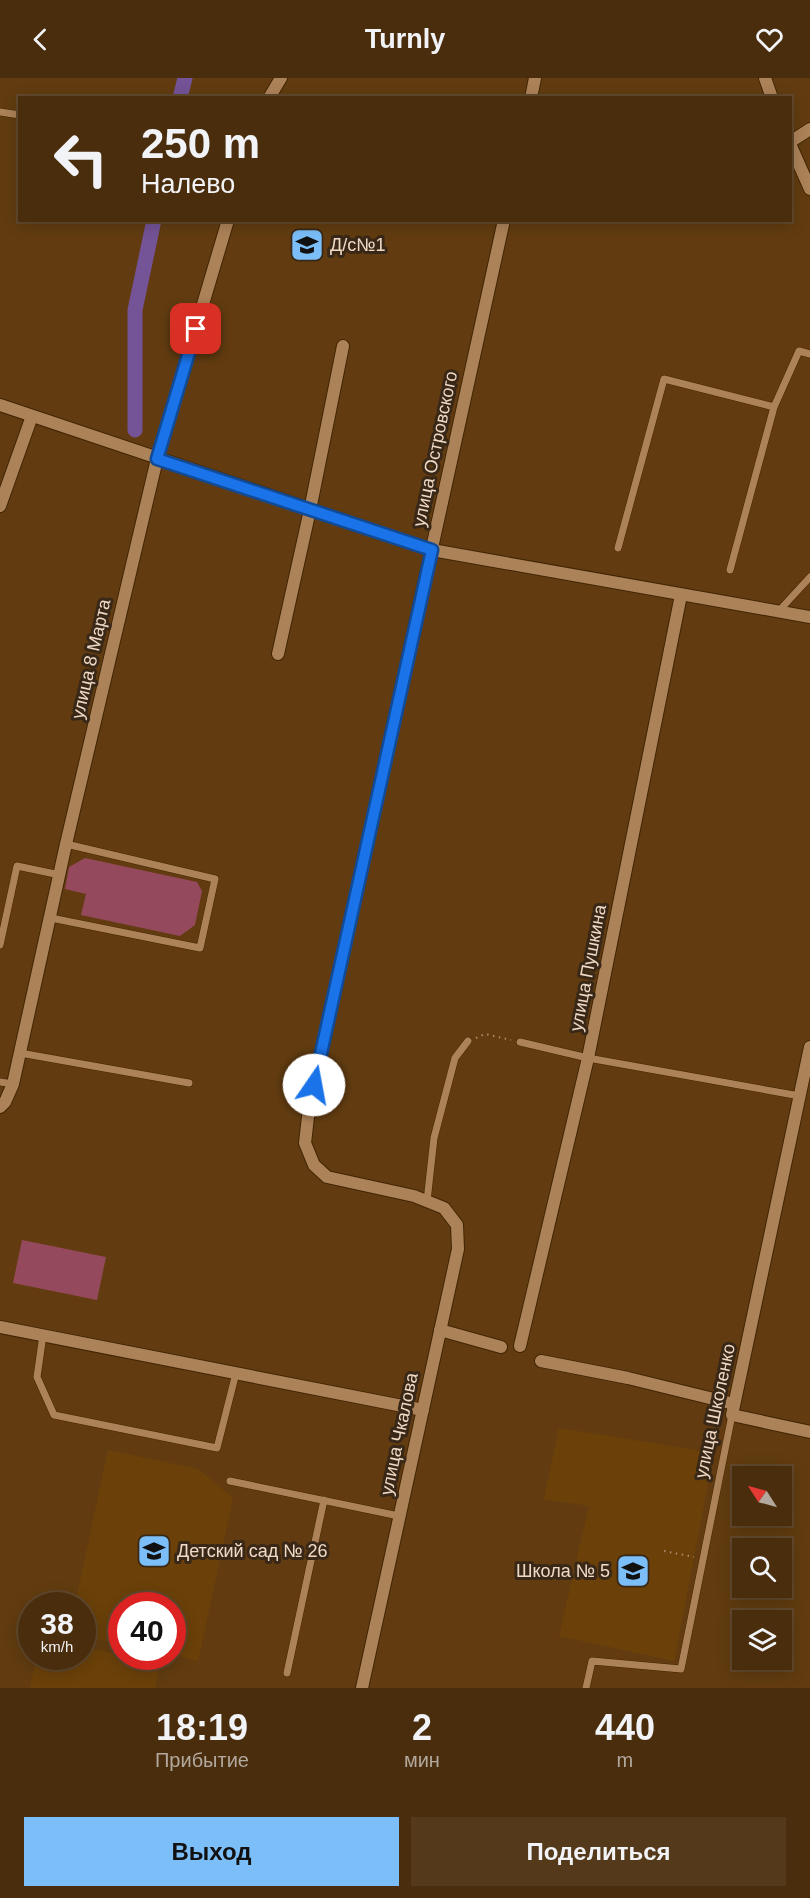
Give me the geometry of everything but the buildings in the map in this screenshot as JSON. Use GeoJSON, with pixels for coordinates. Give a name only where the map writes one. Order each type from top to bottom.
{"type":"FeatureCollection","features":[{"type":"Feature","properties":{"kind":"street"},"geometry":{"type":"LineString","coordinates":[[270,96],[280,78]]}},
{"type":"Feature","properties":{"kind":"street"},"geometry":{"type":"LineString","coordinates":[[531,96],[535,78]]}},
{"type":"Feature","properties":{"kind":"street"},"geometry":{"type":"LineString","coordinates":[[765,78],[771,96]]}},
{"type":"Feature","properties":{"kind":"street"},"geometry":{"type":"LineString","coordinates":[[792,142],[810,129]]}},
{"type":"Feature","properties":{"kind":"street"},"geometry":{"type":"LineString","coordinates":[[792,148],[810,189]]}},
{"type":"Feature","properties":{"kind":"street","name":"улица 8 Марта"},"geometry":{"type":"LineString","coordinates":[[0,1107],[5,1102],[6,1083],[20,1053],[66,844],[157,459],[227,222]]}},
{"type":"Feature","properties":{"kind":"street","name":"улица Островского"},"geometry":{"type":"LineString","coordinates":[[427,1201],[414,1196],[327,1178],[314,1165],[305,1143],[309,1108],[504,222]]}},
{"type":"Feature","properties":{"kind":"street"},"geometry":{"type":"LineString","coordinates":[[278,654],[310,510],[342,346]]}},
{"type":"Feature","properties":{"kind":"street"},"geometry":{"type":"LineString","coordinates":[[0,405],[432,550],[681,596],[810,617]]}},
{"type":"Feature","properties":{"kind":"street"},"geometry":{"type":"LineString","coordinates":[[0,506],[33,416]]}},
{"type":"Feature","properties":{"kind":"street","name":"улица Пушкина"},"geometry":{"type":"LineString","coordinates":[[520,1346],[588,1058],[681,596]]}},
{"type":"Feature","properties":{"kind":"street","name":"улица Школенко"},"geometry":{"type":"LineString","coordinates":[[733,1409],[810,1047]]}},
{"type":"Feature","properties":{"kind":"street","name":"улица Чкалова"},"geometry":{"type":"LineString","coordinates":[[362,1688],[458,1249],[457,1225],[444,1208],[427,1201]]}},
{"type":"Feature","properties":{"kind":"street"},"geometry":{"type":"LineString","coordinates":[[0,1327],[423,1410]]}},
{"type":"Feature","properties":{"kind":"street"},"geometry":{"type":"LineString","coordinates":[[440,1330],[501,1347]]}},
{"type":"Feature","properties":{"kind":"street"},"geometry":{"type":"LineString","coordinates":[[541,1361],[628,1378],[810,1432]]}},
{"type":"Feature","properties":{"kind":"lane"},"geometry":{"type":"LineString","coordinates":[[0,112],[18,115]]}},
{"type":"Feature","properties":{"kind":"lane"},"geometry":{"type":"LineString","coordinates":[[730,570],[774,407],[799,351],[810,354]]}},
{"type":"Feature","properties":{"kind":"lane"},"geometry":{"type":"LineString","coordinates":[[618,548],[664,379],[774,407]]}},
{"type":"Feature","properties":{"kind":"lane"},"geometry":{"type":"LineString","coordinates":[[777,613],[810,577]]}},
{"type":"Feature","properties":{"kind":"lane"},"geometry":{"type":"LineString","coordinates":[[51,918],[200,948],[215,879],[66,844]]}},
{"type":"Feature","properties":{"kind":"lane"},"geometry":{"type":"LineString","coordinates":[[0,945],[16,866],[60,875]]}},
{"type":"Feature","properties":{"kind":"lane"},"geometry":{"type":"LineString","coordinates":[[427,1201],[434,1138],[455,1058],[468,1041]]}},
{"type":"Feature","properties":{"kind":"lane"},"geometry":{"type":"LineString","coordinates":[[520,1042],[588,1058],[800,1096]]}},
{"type":"Feature","properties":{"kind":"lane"},"geometry":{"type":"LineString","coordinates":[[20,1053],[189,1083]]}},
{"type":"Feature","properties":{"kind":"lane"},"geometry":{"type":"LineString","coordinates":[[43,1335],[37,1377],[54,1415],[217,1448],[236,1373]]}},
{"type":"Feature","properties":{"kind":"lane","name":"улица Школенко"},"geometry":{"type":"LineString","coordinates":[[586,1688],[592,1661],[681,1669],[733,1409]]}},
{"type":"Feature","properties":{"kind":"lane"},"geometry":{"type":"LineString","coordinates":[[230,1481],[399,1516]]}},
{"type":"Feature","properties":{"kind":"lane"},"geometry":{"type":"LineString","coordinates":[[287,1673],[324,1500]]}},
{"type":"Feature","properties":{"kind":"path"},"geometry":{"type":"LineString","coordinates":[[468,1041],[485,1034],[520,1042]]}},
{"type":"Feature","properties":{"kind":"path"},"geometry":{"type":"LineString","coordinates":[[664,1551],[703,1559]]}},
{"type":"Feature","properties":{"kind":"shaded area"},"geometry":{"type":"Polygon","coordinates":[[[85,858],[197,882],[202,891],[195,925],[180,936],[81,915],[86,894],[65,889],[69,867],[85,858]]]}},
{"type":"Feature","properties":{"kind":"shaded area"},"geometry":{"type":"Polygon","coordinates":[[[22,1240],[106,1257],[97,1300],[13,1283],[22,1240]]]}},
{"type":"Feature","properties":{"kind":"shaded area","name":"Школа № 5"},"geometry":{"type":"Polygon","coordinates":[[[559,1428],[714,1453],[674,1661],[559,1636],[589,1506],[544,1499],[559,1428]]]}},
{"type":"Feature","properties":{"kind":"shaded area","name":"Детский сад № 26"},"geometry":{"type":"Polygon","coordinates":[[[108,1450],[198,1469],[233,1498],[198,1661],[186,1658],[186,1592],[108,1592],[108,1641],[96,1639],[96,1592],[78,1592],[108,1450]]]}},
{"type":"Feature","properties":{"kind":"shaded area"},"geometry":{"type":"Polygon","coordinates":[[[96,1650],[108,1652],[108,1670],[159,1670],[155,1688],[30,1688],[34,1670],[96,1670],[96,1650]]]}},
{"type":"Feature","properties":{"kind":"waterway"},"geometry":{"type":"LineString","coordinates":[[180,96],[185,78]]}},
{"type":"Feature","properties":{"kind":"waterway"},"geometry":{"type":"LineString","coordinates":[[135,430],[135,310],[154,222]]}},
{"type":"Feature","properties":{"kind":"place","name":"Д/с№1"},"geometry":{"type":"Point","coordinates":[307,245]}},
{"type":"Feature","properties":{"kind":"place","name":"Детский сад № 26"},"geometry":{"type":"Point","coordinates":[154,1551]}},
{"type":"Feature","properties":{"kind":"place","name":"Школа № 5"},"geometry":{"type":"Point","coordinates":[633,1571]}},
{"type":"Feature","properties":{"kind":"route"},"geometry":{"type":"LineString","coordinates":[[196,329],[157,459],[432,550],[314,1085]]}}]}
